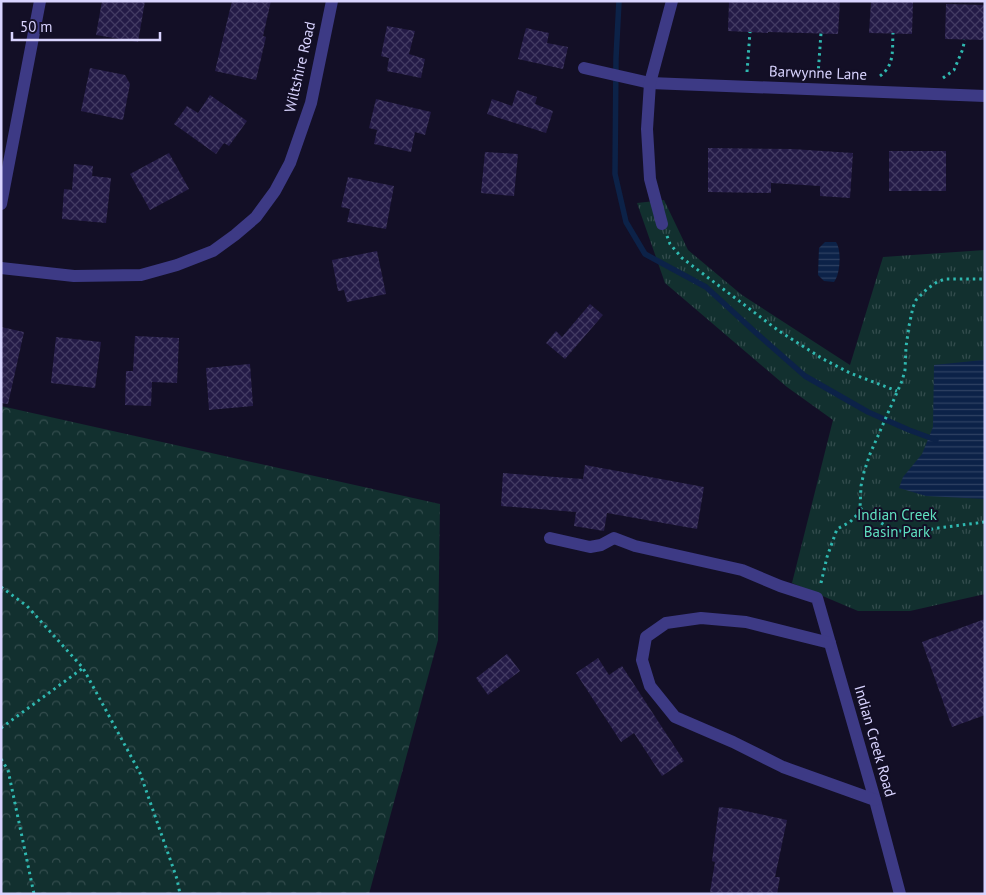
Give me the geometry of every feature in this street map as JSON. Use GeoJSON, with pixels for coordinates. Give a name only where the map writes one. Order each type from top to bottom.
{"type":"FeatureCollection","features":[{"type":"Feature","properties":{"kind":"street"},"geometry":{"type":"LineString","coordinates":[[1,204],[40,1]]}},
{"type":"Feature","properties":{"kind":"street","name":"Wiltshire Road"},"geometry":{"type":"LineString","coordinates":[[1,268],[74,276],[141,275],[177,265],[213,251],[235,235],[256,217],[275,191],[290,163],[311,103],[332,1]]}},
{"type":"Feature","properties":{"kind":"street"},"geometry":{"type":"LineString","coordinates":[[662,224],[650,179],[647,128],[650,83],[672,1]]}},
{"type":"Feature","properties":{"kind":"street","name":"Barwynne Lane"},"geometry":{"type":"LineString","coordinates":[[584,68],[650,83],[985,96]]}},
{"type":"Feature","properties":{"kind":"street"},"geometry":{"type":"LineString","coordinates":[[550,538],[590,547],[601,545],[614,538],[635,546],[742,570],[780,586],[817,598]]}},
{"type":"Feature","properties":{"kind":"street","name":"Indian Creek Road"},"geometry":{"type":"LineString","coordinates":[[817,598],[900,894]]}},
{"type":"Feature","properties":{"kind":"street"},"geometry":{"type":"LineString","coordinates":[[830,643],[746,622],[701,618],[666,623],[646,636],[642,660],[650,686],[675,717],[733,742],[783,767],[875,800]]}},
{"type":"Feature","properties":{"kind":"path"},"geometry":{"type":"LineString","coordinates":[[746,86],[750,32]]}},
{"type":"Feature","properties":{"kind":"path"},"geometry":{"type":"LineString","coordinates":[[817,89],[821,33]]}},
{"type":"Feature","properties":{"kind":"path"},"geometry":{"type":"LineString","coordinates":[[878,78],[886,72],[892,61],[893,34]]}},
{"type":"Feature","properties":{"kind":"path"},"geometry":{"type":"LineString","coordinates":[[939,81],[954,70],[965,40]]}},
{"type":"Feature","properties":{"kind":"path"},"geometry":{"type":"LineString","coordinates":[[662,224],[670,244],[682,258],[779,331],[823,359],[850,373],[897,391]]}},
{"type":"Feature","properties":{"kind":"path"},"geometry":{"type":"LineString","coordinates":[[817,598],[827,557],[838,529],[858,515],[864,472],[905,370],[909,326],[916,300],[927,289],[945,279],[985,279]]}},
{"type":"Feature","properties":{"kind":"path"},"geometry":{"type":"LineString","coordinates":[[860,508],[890,529],[910,533],[985,522]]}},
{"type":"Feature","properties":{"kind":"path"},"geometry":{"type":"LineString","coordinates":[[1,587],[26,606],[83,668],[140,773],[177,879],[180,894]]}},
{"type":"Feature","properties":{"kind":"path"},"geometry":{"type":"LineString","coordinates":[[1,728],[83,668]]}},
{"type":"Feature","properties":{"kind":"path"},"geometry":{"type":"LineString","coordinates":[[1,759],[8,770],[34,894]]}},
{"type":"Feature","properties":{"kind":"green space","name":"Indian Creek Basin Park"},"geometry":{"type":"Polygon","coordinates":[[[664,200],[688,250],[742,295],[850,365],[883,257],[985,250],[985,594],[910,611],[858,611],[792,583],[833,420],[787,387],[665,283],[637,203],[664,200]]]}},
{"type":"Feature","properties":{"kind":"green space"},"geometry":{"type":"Polygon","coordinates":[[[1,406],[440,504],[438,640],[369,894],[1,894],[1,406]]]}},
{"type":"Feature","properties":{"kind":"water"},"geometry":{"type":"Polygon","coordinates":[[[825,242],[836,242],[838,246],[840,257],[839,269],[834,282],[824,281],[818,275],[819,248],[825,242]]]}},
{"type":"Feature","properties":{"kind":"water"},"geometry":{"type":"Polygon","coordinates":[[[985,361],[985,499],[926,496],[899,488],[903,477],[922,454],[933,427],[934,365],[985,361]]]}},
{"type":"Feature","properties":{"kind":"building"},"geometry":{"type":"Polygon","coordinates":[[[102,1],[145,1],[138,42],[96,35],[102,1]]]}},
{"type":"Feature","properties":{"kind":"building"},"geometry":{"type":"Polygon","coordinates":[[[232,1],[271,1],[263,36],[266,37],[256,80],[215,71],[232,1]]]}},
{"type":"Feature","properties":{"kind":"building"},"geometry":{"type":"Polygon","coordinates":[[[729,1],[840,1],[838,34],[728,31],[729,1]]]}},
{"type":"Feature","properties":{"kind":"building"},"geometry":{"type":"Polygon","coordinates":[[[871,1],[913,1],[912,34],[869,33],[871,1]]]}},
{"type":"Feature","properties":{"kind":"building"},"geometry":{"type":"Polygon","coordinates":[[[946,4],[985,5],[985,40],[945,39],[946,4]]]}},
{"type":"Feature","properties":{"kind":"building"},"geometry":{"type":"Polygon","coordinates":[[[387,26],[415,31],[409,54],[425,59],[421,78],[387,71],[389,58],[381,56],[387,26]]]}},
{"type":"Feature","properties":{"kind":"building"},"geometry":{"type":"Polygon","coordinates":[[[526,28],[549,33],[547,43],[568,47],[563,69],[518,59],[526,28]]]}},
{"type":"Feature","properties":{"kind":"building"},"geometry":{"type":"Polygon","coordinates":[[[90,68],[125,75],[130,84],[123,120],[81,111],[90,68]]]}},
{"type":"Feature","properties":{"kind":"building"},"geometry":{"type":"Polygon","coordinates":[[[517,90],[537,97],[535,104],[553,111],[546,133],[487,114],[492,99],[512,106],[517,90]]]}},
{"type":"Feature","properties":{"kind":"building"},"geometry":{"type":"Polygon","coordinates":[[[210,95],[247,121],[229,146],[224,143],[216,154],[174,124],[187,106],[198,113],[210,95]]]}},
{"type":"Feature","properties":{"kind":"building"},"geometry":{"type":"Polygon","coordinates":[[[376,99],[431,112],[425,135],[415,132],[411,152],[374,144],[377,130],[369,128],[376,99]]]}},
{"type":"Feature","properties":{"kind":"building"},"geometry":{"type":"Polygon","coordinates":[[[708,148],[792,149],[853,153],[850,198],[820,196],[820,186],[771,183],[771,193],[708,192],[708,148]]]}},
{"type":"Feature","properties":{"kind":"building"},"geometry":{"type":"Polygon","coordinates":[[[889,151],[946,151],[946,191],[889,191],[889,151]]]}},
{"type":"Feature","properties":{"kind":"building"},"geometry":{"type":"Polygon","coordinates":[[[485,152],[518,154],[514,196],[481,193],[485,152]]]}},
{"type":"Feature","properties":{"kind":"building"},"geometry":{"type":"Polygon","coordinates":[[[169,153],[189,189],[150,210],[130,174],[169,153]]]}},
{"type":"Feature","properties":{"kind":"building"},"geometry":{"type":"Polygon","coordinates":[[[74,164],[93,166],[92,176],[111,178],[106,223],[62,219],[64,189],[72,190],[74,164]]]}},
{"type":"Feature","properties":{"kind":"building"},"geometry":{"type":"Polygon","coordinates":[[[348,177],[394,186],[386,229],[347,222],[350,209],[341,207],[348,177]]]}},
{"type":"Feature","properties":{"kind":"building"},"geometry":{"type":"Polygon","coordinates":[[[377,251],[386,294],[347,302],[344,290],[338,291],[332,260],[377,251]]]}},
{"type":"Feature","properties":{"kind":"building"},"geometry":{"type":"Polygon","coordinates":[[[590,304],[603,315],[565,359],[546,343],[556,331],[562,337],[590,304]]]}},
{"type":"Feature","properties":{"kind":"building"},"geometry":{"type":"Polygon","coordinates":[[[1,327],[24,332],[8,404],[1,403],[1,327]]]}},
{"type":"Feature","properties":{"kind":"building"},"geometry":{"type":"Polygon","coordinates":[[[135,336],[179,338],[177,383],[152,382],[151,406],[125,405],[126,371],[133,371],[135,336]]]}},
{"type":"Feature","properties":{"kind":"building"},"geometry":{"type":"Polygon","coordinates":[[[56,337],[101,342],[95,388],[51,383],[56,337]]]}},
{"type":"Feature","properties":{"kind":"building"},"geometry":{"type":"Polygon","coordinates":[[[250,364],[253,406],[209,410],[206,368],[250,364]]]}},
{"type":"Feature","properties":{"kind":"building"},"geometry":{"type":"Polygon","coordinates":[[[585,465],[704,487],[697,529],[607,513],[604,531],[574,526],[576,512],[501,506],[503,473],[583,479],[585,465]]]}},
{"type":"Feature","properties":{"kind":"building"},"geometry":{"type":"Polygon","coordinates":[[[985,619],[985,715],[952,727],[922,642],[985,619]]]}},
{"type":"Feature","properties":{"kind":"building"},"geometry":{"type":"Polygon","coordinates":[[[507,654],[520,671],[488,695],[476,678],[507,654]]]}},
{"type":"Feature","properties":{"kind":"building"},"geometry":{"type":"Polygon","coordinates":[[[598,658],[609,675],[622,666],[684,761],[662,776],[634,733],[621,742],[576,673],[598,658]]]}},
{"type":"Feature","properties":{"kind":"building"},"geometry":{"type":"Polygon","coordinates":[[[719,807],[787,820],[775,877],[780,877],[777,894],[722,894],[710,892],[715,862],[712,861],[719,807]]]}},
{"type":"Feature","properties":{"kind":"waterway"},"geometry":{"type":"LineString","coordinates":[[619,1],[616,58],[615,174],[626,222],[645,254],[706,287],[805,376],[868,412],[936,440]]}}]}
